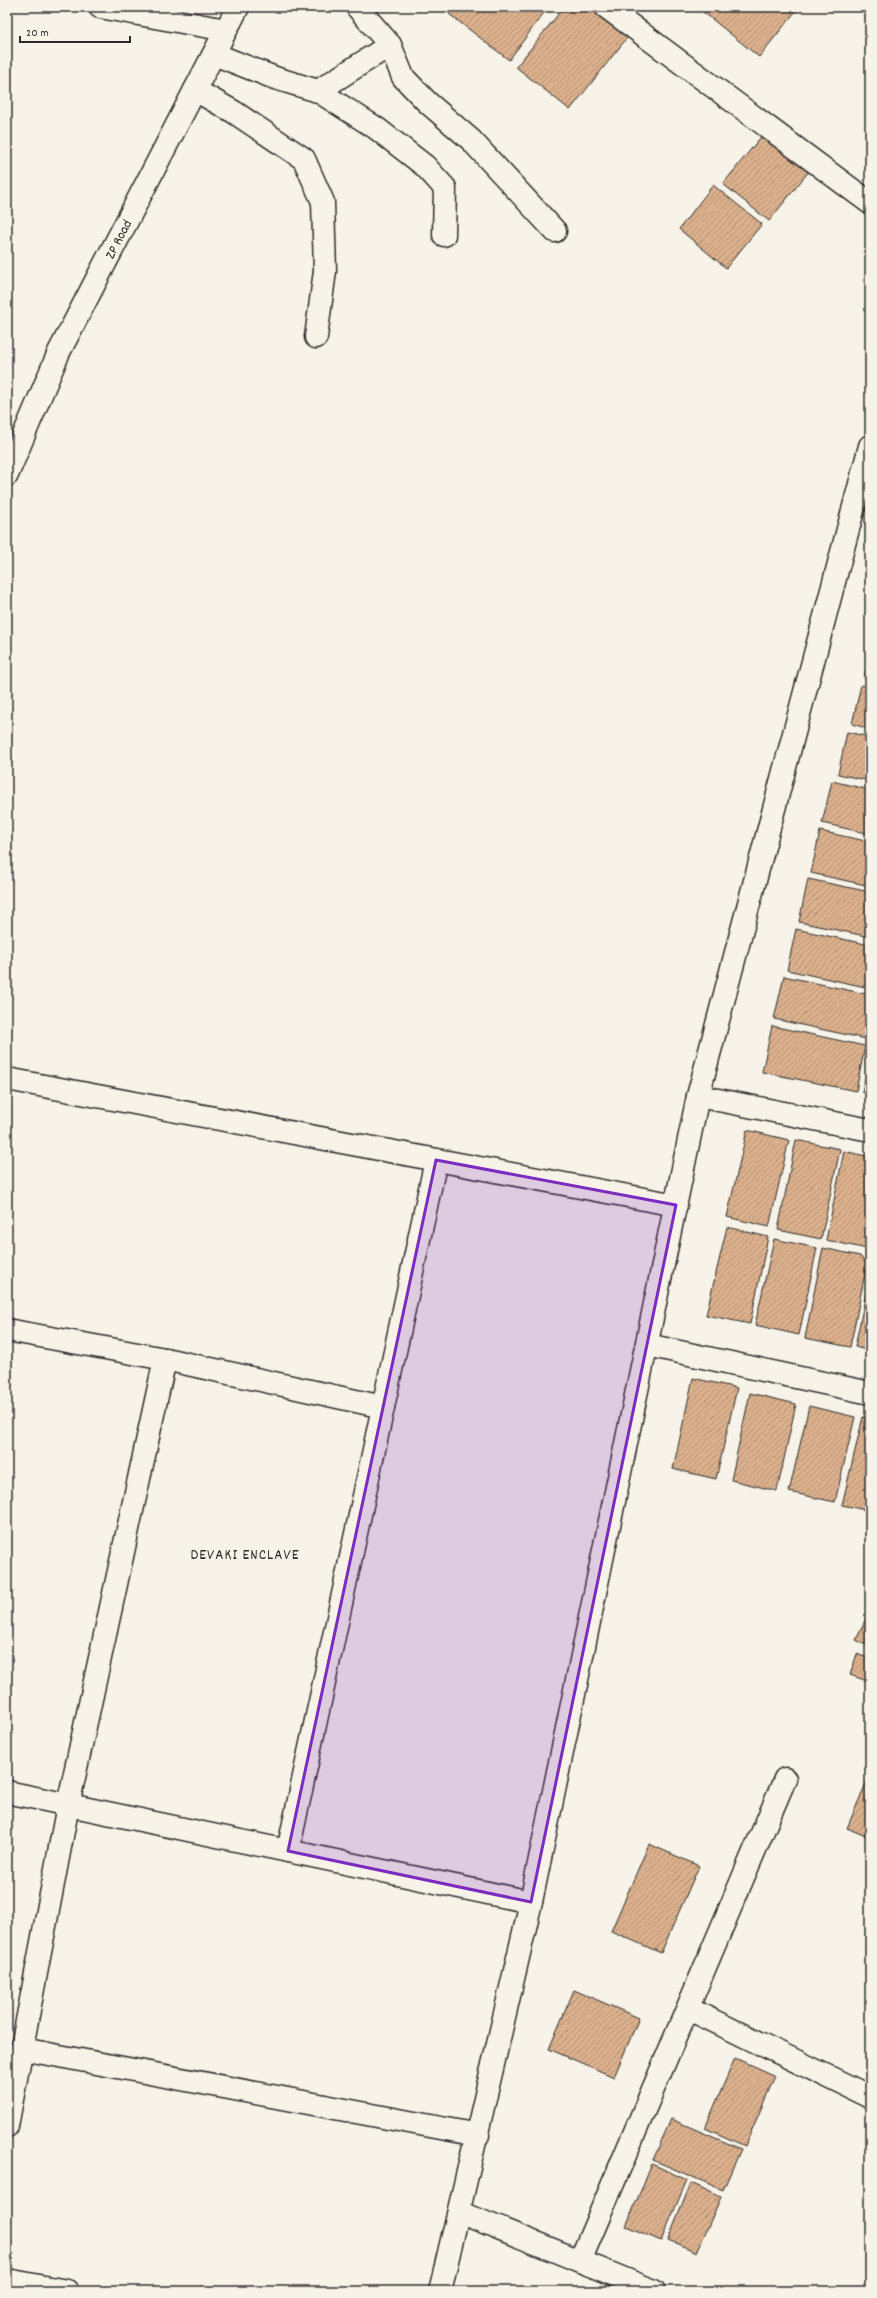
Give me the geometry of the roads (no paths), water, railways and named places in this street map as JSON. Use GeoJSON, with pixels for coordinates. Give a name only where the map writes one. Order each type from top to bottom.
{"type":"FeatureCollection","features":[{"type":"Feature","properties":{"kind":"street"},"geometry":{"type":"LineString","coordinates":[[100,7],[226,30]]}},
{"type":"Feature","properties":{"kind":"street","name":"ZP Road"},"geometry":{"type":"LineString","coordinates":[[7,475],[59,352],[238,7]]}},
{"type":"Feature","properties":{"kind":"street"},"geometry":{"type":"LineString","coordinates":[[357,7],[390,45],[403,77],[427,102],[471,140],[555,231]]}},
{"type":"Feature","properties":{"kind":"street"},"geometry":{"type":"LineString","coordinates":[[606,7],[870,203]]}},
{"type":"Feature","properties":{"kind":"street"},"geometry":{"type":"LineString","coordinates":[[318,91],[390,45]]}},
{"type":"Feature","properties":{"kind":"street"},"geometry":{"type":"LineString","coordinates":[[214,54],[276,78],[318,91],[394,142],[425,166],[445,188],[444,235]]}},
{"type":"Feature","properties":{"kind":"street"},"geometry":{"type":"LineString","coordinates":[[195,90],[234,112],[304,159],[323,202],[325,271],[316,337]]}},
{"type":"Feature","properties":{"kind":"street"},"geometry":{"type":"LineString","coordinates":[[440,2291],[478,2135],[531,1902],[698,1096],[870,446]]}},
{"type":"Feature","properties":{"kind":"street"},"geometry":{"type":"LineString","coordinates":[[7,1079],[676,1205]]}},
{"type":"Feature","properties":{"kind":"street"},"geometry":{"type":"LineString","coordinates":[[698,1096],[870,1130]]}},
{"type":"Feature","properties":{"kind":"street"},"geometry":{"type":"LineString","coordinates":[[288,1850],[436,1160]]}},
{"type":"Feature","properties":{"kind":"street"},"geometry":{"type":"LineString","coordinates":[[7,1330],[165,1359],[383,1407]]}},
{"type":"Feature","properties":{"kind":"street"},"geometry":{"type":"LineString","coordinates":[[647,1345],[870,1394]]}},
{"type":"Feature","properties":{"kind":"street"},"geometry":{"type":"LineString","coordinates":[[7,2126],[68,1805],[165,1359]]}},
{"type":"Feature","properties":{"kind":"street"},"geometry":{"type":"LineString","coordinates":[[580,2261],[689,2009],[785,1779]]}},
{"type":"Feature","properties":{"kind":"street"},"geometry":{"type":"LineString","coordinates":[[7,1792],[531,1902]]}},
{"type":"Feature","properties":{"kind":"street"},"geometry":{"type":"LineString","coordinates":[[689,2009],[870,2097]]}},
{"type":"Feature","properties":{"kind":"street"},"geometry":{"type":"LineString","coordinates":[[22,2049],[478,2135]]}},
{"type":"Feature","properties":{"kind":"street"},"geometry":{"type":"LineString","coordinates":[[459,2212],[654,2291]]}},
{"type":"Feature","properties":{"kind":"street"},"geometry":{"type":"LineString","coordinates":[[7,2280],[67,2291]]}},
{"type":"Feature","properties":{"kind":"district","name":"DEVAKI ENCLAVE"},"geometry":{"type":"Point","coordinates":[245,1554]}}]}
